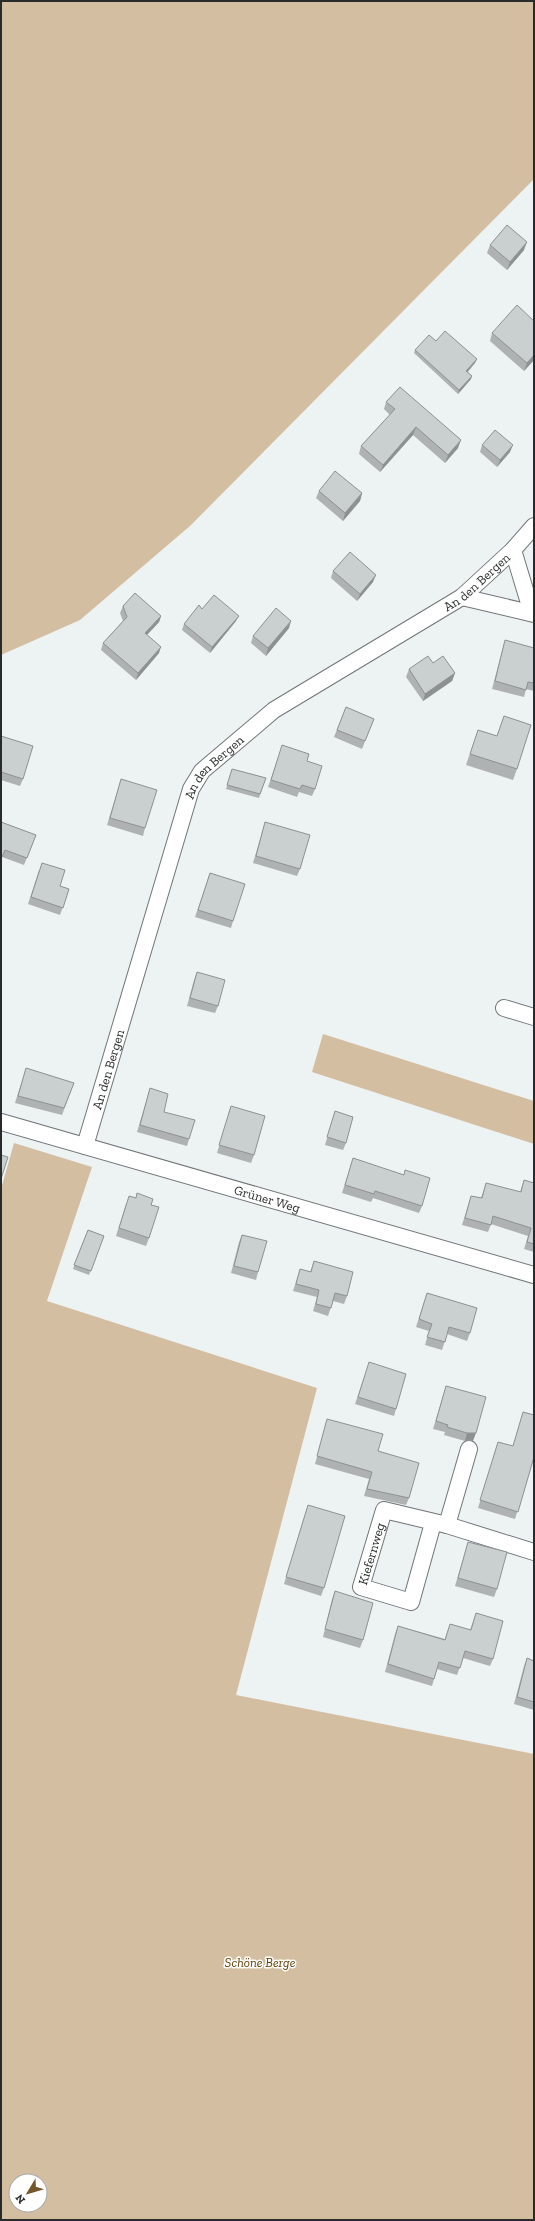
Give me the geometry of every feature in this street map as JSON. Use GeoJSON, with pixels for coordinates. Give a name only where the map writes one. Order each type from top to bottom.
{"type":"FeatureCollection","features":[{"type":"Feature","properties":{"kind":"street","name":"An den Bergen"},"geometry":{"type":"LineString","coordinates":[[86,1146],[191,789],[202,771],[274,710],[462,597],[514,550],[534,526]]}},
{"type":"Feature","properties":{"kind":"street"},"geometry":{"type":"LineString","coordinates":[[514,550],[533,614]]}},
{"type":"Feature","properties":{"kind":"street"},"geometry":{"type":"LineString","coordinates":[[462,597],[533,614]]}},
{"type":"Feature","properties":{"kind":"street"},"geometry":{"type":"LineString","coordinates":[[504,1008],[534,1017]]}},
{"type":"Feature","properties":{"kind":"street","name":"Grüner Weg"},"geometry":{"type":"LineString","coordinates":[[1,1122],[534,1275]]}},
{"type":"Feature","properties":{"kind":"street","name":"Kiefernweg"},"geometry":{"type":"LineString","coordinates":[[469,1449],[440,1524],[411,1602],[361,1587],[384,1510],[440,1524],[534,1552]]}},
{"type":"Feature","properties":{"kind":"green space"},"geometry":{"type":"Polygon","coordinates":[[[1,1],[534,1],[534,179],[190,526],[80,620],[1,655],[1,1]]]}},
{"type":"Feature","properties":{"kind":"green space"},"geometry":{"type":"Polygon","coordinates":[[[323,1034],[534,1101],[534,1144],[312,1072],[323,1034]]]}},
{"type":"Feature","properties":{"kind":"green space","name":"Schöne Berge"},"geometry":{"type":"Polygon","coordinates":[[[14,1143],[92,1167],[47,1301],[317,1388],[236,1695],[534,1754],[534,2220],[1,2220],[1,1189],[14,1143]]]}},
{"type":"Feature","properties":{"kind":"building"},"geometry":{"type":"Polygon","coordinates":[[[507,225],[527,242],[510,262],[490,245],[507,225]]]}},
{"type":"Feature","properties":{"kind":"building"},"geometry":{"type":"Polygon","coordinates":[[[517,305],[534,321],[534,355],[527,363],[492,333],[517,305]]]}},
{"type":"Feature","properties":{"kind":"building"},"geometry":{"type":"Polygon","coordinates":[[[445,331],[477,359],[466,371],[472,376],[459,390],[415,350],[429,335],[436,341],[445,331]]]}},
{"type":"Feature","properties":{"kind":"building"},"geometry":{"type":"Polygon","coordinates":[[[400,387],[461,440],[448,455],[416,427],[383,465],[361,446],[395,409],[386,402],[400,387]]]}},
{"type":"Feature","properties":{"kind":"building"},"geometry":{"type":"Polygon","coordinates":[[[495,430],[513,445],[500,460],[482,445],[495,430]]]}},
{"type":"Feature","properties":{"kind":"building"},"geometry":{"type":"Polygon","coordinates":[[[335,471],[362,493],[345,513],[319,491],[335,471]]]}},
{"type":"Feature","properties":{"kind":"building"},"geometry":{"type":"Polygon","coordinates":[[[350,552],[376,575],[360,594],[333,571],[350,552]]]}},
{"type":"Feature","properties":{"kind":"building"},"geometry":{"type":"Polygon","coordinates":[[[135,593],[161,616],[145,633],[161,647],[138,673],[103,643],[127,617],[123,606],[135,593]]]}},
{"type":"Feature","properties":{"kind":"building"},"geometry":{"type":"Polygon","coordinates":[[[214,595],[239,616],[212,647],[184,624],[199,605],[202,609],[214,595]]]}},
{"type":"Feature","properties":{"kind":"building"},"geometry":{"type":"Polygon","coordinates":[[[276,608],[291,621],[268,648],[253,636],[276,608]]]}},
{"type":"Feature","properties":{"kind":"building"},"geometry":{"type":"Polygon","coordinates":[[[505,640],[534,648],[534,683],[528,682],[526,690],[495,681],[505,640]]]}},
{"type":"Feature","properties":{"kind":"building"},"geometry":{"type":"Polygon","coordinates":[[[428,656],[433,663],[443,656],[455,673],[425,694],[409,669],[428,656]]]}},
{"type":"Feature","properties":{"kind":"building"},"geometry":{"type":"Polygon","coordinates":[[[346,707],[374,719],[365,741],[337,730],[346,707]]]}},
{"type":"Feature","properties":{"kind":"building"},"geometry":{"type":"Polygon","coordinates":[[[504,716],[531,725],[517,769],[470,754],[478,730],[497,736],[504,716]]]}},
{"type":"Feature","properties":{"kind":"building"},"geometry":{"type":"Polygon","coordinates":[[[1,736],[33,746],[23,779],[1,772],[1,736]]]}},
{"type":"Feature","properties":{"kind":"building"},"geometry":{"type":"Polygon","coordinates":[[[282,745],[309,754],[307,761],[322,766],[315,789],[302,785],[300,789],[271,780],[282,745]]]}},
{"type":"Feature","properties":{"kind":"building"},"geometry":{"type":"Polygon","coordinates":[[[232,769],[266,778],[260,794],[227,785],[232,769]]]}},
{"type":"Feature","properties":{"kind":"building"},"geometry":{"type":"Polygon","coordinates":[[[121,779],[157,790],[145,828],[110,818],[121,779]]]}},
{"type":"Feature","properties":{"kind":"building"},"geometry":{"type":"Polygon","coordinates":[[[1,822],[36,835],[27,858],[5,850],[1,857],[1,822]]]}},
{"type":"Feature","properties":{"kind":"building"},"geometry":{"type":"Polygon","coordinates":[[[265,822],[310,835],[300,869],[256,856],[265,822]]]}},
{"type":"Feature","properties":{"kind":"building"},"geometry":{"type":"Polygon","coordinates":[[[42,863],[65,870],[60,886],[69,889],[63,908],[31,897],[42,863]]]}},
{"type":"Feature","properties":{"kind":"building"},"geometry":{"type":"Polygon","coordinates":[[[210,873],[245,884],[233,921],[198,910],[210,873]]]}},
{"type":"Feature","properties":{"kind":"building"},"geometry":{"type":"Polygon","coordinates":[[[197,972],[225,980],[218,1006],[190,998],[197,972]]]}},
{"type":"Feature","properties":{"kind":"building"},"geometry":{"type":"Polygon","coordinates":[[[26,1068],[74,1083],[64,1108],[18,1096],[26,1068]]]}},
{"type":"Feature","properties":{"kind":"building"},"geometry":{"type":"Polygon","coordinates":[[[150,1088],[168,1094],[164,1112],[195,1120],[189,1139],[140,1125],[150,1088]]]}},
{"type":"Feature","properties":{"kind":"building"},"geometry":{"type":"Polygon","coordinates":[[[231,1106],[265,1116],[254,1155],[219,1145],[231,1106]]]}},
{"type":"Feature","properties":{"kind":"building"},"geometry":{"type":"Polygon","coordinates":[[[335,1111],[353,1117],[346,1143],[327,1137],[335,1111]]]}},
{"type":"Feature","properties":{"kind":"building"},"geometry":{"type":"Polygon","coordinates":[[[1,1155],[8,1157],[1,1179],[1,1155]]]}},
{"type":"Feature","properties":{"kind":"building"},"geometry":{"type":"Polygon","coordinates":[[[353,1158],[404,1175],[405,1170],[430,1178],[422,1206],[375,1191],[374,1194],[345,1185],[353,1158]]]}},
{"type":"Feature","properties":{"kind":"building"},"geometry":{"type":"Polygon","coordinates":[[[524,1180],[534,1183],[534,1244],[527,1242],[531,1228],[493,1216],[491,1225],[465,1218],[471,1196],[482,1198],[486,1183],[521,1192],[524,1180]]]}},
{"type":"Feature","properties":{"kind":"building"},"geometry":{"type":"Polygon","coordinates":[[[137,1193],[153,1199],[151,1205],[159,1207],[149,1238],[119,1228],[129,1196],[136,1198],[137,1193]]]}},
{"type":"Feature","properties":{"kind":"building"},"geometry":{"type":"Polygon","coordinates":[[[88,1230],[104,1236],[91,1271],[74,1265],[88,1230]]]}},
{"type":"Feature","properties":{"kind":"building"},"geometry":{"type":"Polygon","coordinates":[[[242,1235],[267,1241],[258,1272],[234,1266],[242,1235]]]}},
{"type":"Feature","properties":{"kind":"building"},"geometry":{"type":"Polygon","coordinates":[[[314,1261],[353,1272],[347,1296],[335,1293],[331,1308],[316,1304],[319,1290],[296,1284],[300,1269],[311,1272],[314,1261]]]}},
{"type":"Feature","properties":{"kind":"building"},"geometry":{"type":"Polygon","coordinates":[[[427,1293],[477,1308],[470,1333],[449,1327],[445,1342],[427,1337],[432,1324],[419,1319],[427,1293]]]}},
{"type":"Feature","properties":{"kind":"building"},"geometry":{"type":"Polygon","coordinates":[[[369,1362],[406,1374],[396,1409],[358,1397],[369,1362]]]}},
{"type":"Feature","properties":{"kind":"building"},"geometry":{"type":"Polygon","coordinates":[[[446,1386],[486,1397],[476,1433],[467,1433],[447,1427],[448,1425],[436,1421],[446,1386]]]}},
{"type":"Feature","properties":{"kind":"building"},"geometry":{"type":"Polygon","coordinates":[[[523,1412],[534,1415],[534,1457],[518,1512],[480,1500],[498,1442],[513,1446],[523,1412]]]}},
{"type":"Feature","properties":{"kind":"building"},"geometry":{"type":"Polygon","coordinates":[[[327,1419],[383,1434],[378,1451],[419,1463],[409,1498],[367,1489],[372,1472],[317,1456],[327,1419]]]}},
{"type":"Feature","properties":{"kind":"building"},"geometry":{"type":"Polygon","coordinates":[[[308,1505],[345,1516],[324,1588],[286,1577],[308,1505]]]}},
{"type":"Feature","properties":{"kind":"building"},"geometry":{"type":"Polygon","coordinates":[[[468,1542],[507,1552],[497,1589],[458,1578],[468,1542]]]}},
{"type":"Feature","properties":{"kind":"building"},"geometry":{"type":"Polygon","coordinates":[[[335,1591],[373,1603],[363,1640],[325,1629],[335,1591]]]}},
{"type":"Feature","properties":{"kind":"building"},"geometry":{"type":"Polygon","coordinates":[[[476,1613],[503,1621],[493,1659],[465,1651],[460,1668],[439,1662],[434,1679],[388,1664],[398,1626],[445,1640],[450,1624],[471,1630],[476,1613]]]}},
{"type":"Feature","properties":{"kind":"building"},"geometry":{"type":"Polygon","coordinates":[[[527,1658],[534,1661],[534,1702],[517,1697],[527,1658]]]}}]}
